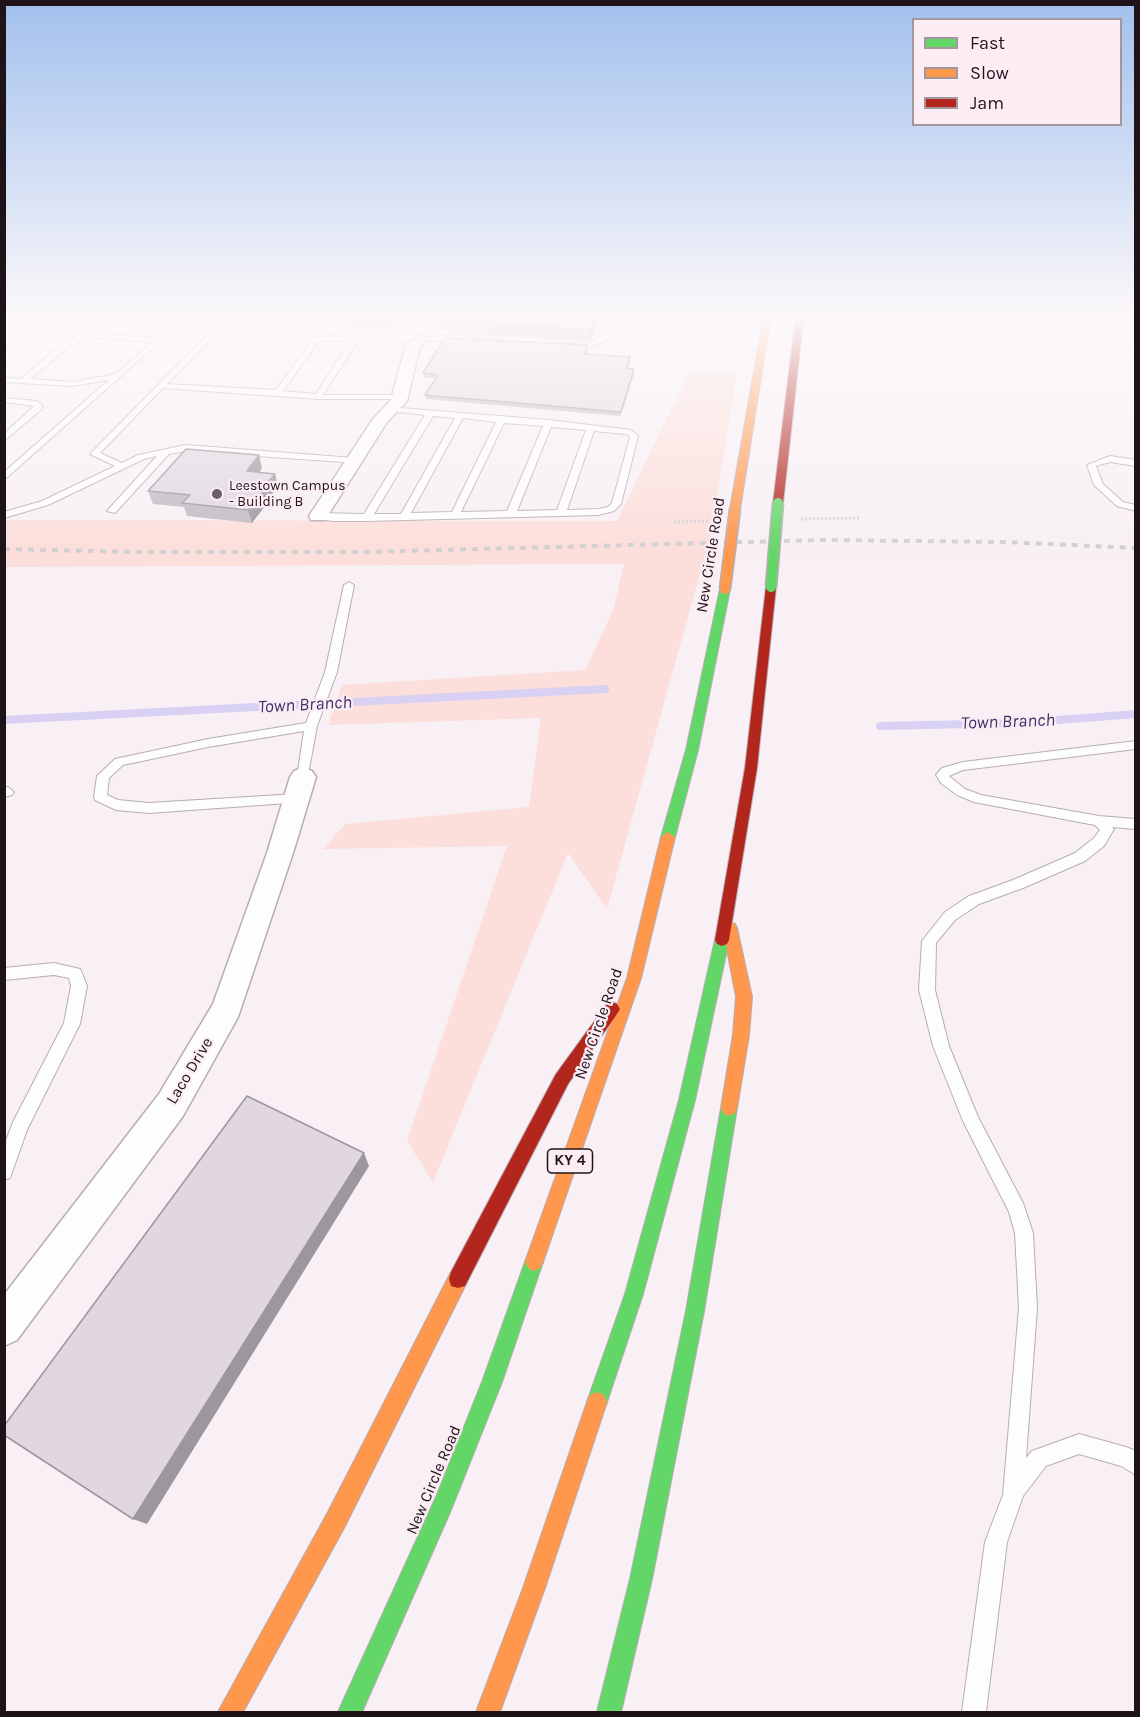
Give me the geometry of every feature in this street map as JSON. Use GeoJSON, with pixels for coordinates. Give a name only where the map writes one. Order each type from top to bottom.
{"type":"FeatureCollection","features":[{"type":"Feature","properties":{"kind":"highway","name":"New Circle Road"},"geometry":{"type":"LineString","coordinates":[[350,1713],[444,1503],[492,1382],[634,978],[692,750],[725,589],[735,509],[754,394]]}},
{"type":"Feature","properties":{"kind":"highway"},"geometry":{"type":"LineString","coordinates":[[488,1713],[634,1294],[687,1100],[728,915],[751,768],[791,394]]}},
{"type":"Feature","properties":{"kind":"highway"},"geometry":{"type":"LineString","coordinates":[[609,1713],[641,1579],[695,1311],[741,1035],[744,997],[728,915]]}},
{"type":"Feature","properties":{"kind":"highway"},"geometry":{"type":"LineString","coordinates":[[230,1713],[336,1520],[462,1270],[562,1079],[634,978]]}},
{"type":"Feature","properties":{"kind":"street"},"geometry":{"type":"LineString","coordinates":[[318,516],[381,419],[395,403],[398,394]]}},
{"type":"Feature","properties":{"kind":"street","name":"Laco Drive"},"geometry":{"type":"LineString","coordinates":[[4,1326],[171,1105],[201,1056],[226,1008],[300,788]]}},
{"type":"Feature","properties":{"kind":"lane"},"geometry":{"type":"LineString","coordinates":[[4,477],[98,394]]}},
{"type":"Feature","properties":{"kind":"lane"},"geometry":{"type":"LineString","coordinates":[[122,466],[94,454],[153,394]]}},
{"type":"Feature","properties":{"kind":"lane"},"geometry":{"type":"LineString","coordinates":[[289,394],[395,403],[430,413],[619,430],[634,436],[616,504],[611,509],[598,512],[367,518],[318,516]]}},
{"type":"Feature","properties":{"kind":"lane"},"geometry":{"type":"LineString","coordinates":[[4,400],[38,405],[38,409],[4,439]]}},
{"type":"Feature","properties":{"kind":"lane"},"geometry":{"type":"LineString","coordinates":[[367,518],[430,413]]}},
{"type":"Feature","properties":{"kind":"lane"},"geometry":{"type":"LineString","coordinates":[[404,517],[461,415]]}},
{"type":"Feature","properties":{"kind":"lane"},"geometry":{"type":"LineString","coordinates":[[455,515],[502,419]]}},
{"type":"Feature","properties":{"kind":"lane"},"geometry":{"type":"LineString","coordinates":[[511,514],[549,423]]}},
{"type":"Feature","properties":{"kind":"lane"},"geometry":{"type":"LineString","coordinates":[[561,513],[591,427]]}},
{"type":"Feature","properties":{"kind":"lane"},"geometry":{"type":"LineString","coordinates":[[4,515],[45,503],[141,457],[186,448],[354,460]]}},
{"type":"Feature","properties":{"kind":"lane"},"geometry":{"type":"LineString","coordinates":[[111,511],[166,452]]}},
{"type":"Feature","properties":{"kind":"lane"},"geometry":{"type":"LineString","coordinates":[[1136,463],[1110,459],[1091,465],[1100,485],[1120,504],[1136,508]]}},
{"type":"Feature","properties":{"kind":"lane"},"geometry":{"type":"LineString","coordinates":[[311,726],[208,743],[119,762],[103,776],[100,797],[116,806],[149,808],[300,788],[311,726],[332,672],[349,585]]}},
{"type":"Feature","properties":{"kind":"lane"},"geometry":{"type":"LineString","coordinates":[[1136,745],[963,766],[946,771],[942,775],[961,792],[979,799],[1099,821],[1136,824]]}},
{"type":"Feature","properties":{"kind":"lane"},"geometry":{"type":"LineString","coordinates":[[1013,1495],[1028,1308],[1024,1233],[1017,1209],[971,1121],[940,1046],[927,990],[929,941],[950,916],[974,900],[1080,857],[1099,842],[1107,829],[1099,821]]}},
{"type":"Feature","properties":{"kind":"lane"},"geometry":{"type":"LineString","coordinates":[[4,974],[54,969],[75,973],[79,986],[72,1024],[19,1128],[4,1172]]}},
{"type":"Feature","properties":{"kind":"lane"},"geometry":{"type":"LineString","coordinates":[[974,1713],[996,1542],[1013,1495],[1039,1458],[1079,1444],[1126,1457],[1136,1465]]}},
{"type":"Feature","properties":{"kind":"shaded area"},"geometry":{"type":"Polygon","coordinates":[[[679,394],[734,394],[712,530],[607,909],[568,853],[433,1182],[407,1141],[507,846],[323,849],[345,824],[529,807],[541,718],[328,725],[342,685],[585,670],[613,611],[624,564],[5,567],[4,520],[617,521],[679,394]]]}},
{"type":"Feature","properties":{"kind":"building"},"geometry":{"type":"Polygon","coordinates":[[[426,394],[626,394],[621,412],[426,394]]]}},
{"type":"Feature","properties":{"kind":"building","name":"Leestown Campus - Building B"},"geometry":{"type":"Polygon","coordinates":[[[186,449],[259,455],[247,471],[275,474],[248,510],[182,503],[190,495],[148,491],[186,449]]]}},
{"type":"Feature","properties":{"kind":"building"},"geometry":{"type":"Polygon","coordinates":[[[247,1096],[364,1153],[133,1519],[4,1435],[4,1426],[247,1096]]]}},
{"type":"Feature","properties":{"kind":"waterway","name":"Town Branch"},"geometry":{"type":"LineString","coordinates":[[4,720],[605,689]]}},
{"type":"Feature","properties":{"kind":"waterway","name":"Town Branch"},"geometry":{"type":"LineString","coordinates":[[880,726],[1019,723],[1136,714]]}},
{"type":"Feature","properties":{"kind":"railway"},"geometry":{"type":"LineString","coordinates":[[4,549],[138,552],[363,552],[823,540],[1004,542],[1136,548]]}},
{"type":"Feature","properties":{"kind":"traffic: fast"},"geometry":{"type":"LineString","coordinates":[[771,587],[778,503]]}},
{"type":"Feature","properties":{"kind":"traffic: fast"},"geometry":{"type":"LineString","coordinates":[[668,837],[692,750],[725,589]]}},
{"type":"Feature","properties":{"kind":"traffic: fast"},"geometry":{"type":"LineString","coordinates":[[597,1402],[634,1294],[687,1100],[722,940]]}},
{"type":"Feature","properties":{"kind":"traffic: fast"},"geometry":{"type":"LineString","coordinates":[[609,1712],[641,1579],[695,1311],[729,1108]]}},
{"type":"Feature","properties":{"kind":"traffic: fast"},"geometry":{"type":"LineString","coordinates":[[350,1712],[444,1503],[492,1382],[534,1262]]}},
{"type":"Feature","properties":{"kind":"traffic: slow"},"geometry":{"type":"LineString","coordinates":[[735,509],[754,394]]}},
{"type":"Feature","properties":{"kind":"traffic: slow"},"geometry":{"type":"LineString","coordinates":[[725,589],[735,509]]}},
{"type":"Feature","properties":{"kind":"traffic: slow"},"geometry":{"type":"LineString","coordinates":[[534,1262],[634,978],[668,837]]}},
{"type":"Feature","properties":{"kind":"traffic: slow"},"geometry":{"type":"LineString","coordinates":[[729,1108],[741,1035],[744,997],[730,928]]}},
{"type":"Feature","properties":{"kind":"traffic: slow"},"geometry":{"type":"LineString","coordinates":[[230,1712],[336,1520],[458,1279]]}},
{"type":"Feature","properties":{"kind":"traffic: slow"},"geometry":{"type":"LineString","coordinates":[[488,1712],[534,1588],[597,1402]]}},
{"type":"Feature","properties":{"kind":"traffic: jam"},"geometry":{"type":"LineString","coordinates":[[778,503],[791,394]]}},
{"type":"Feature","properties":{"kind":"traffic: jam"},"geometry":{"type":"LineString","coordinates":[[722,940],[751,768],[771,587]]}},
{"type":"Feature","properties":{"kind":"traffic: jam"},"geometry":{"type":"LineString","coordinates":[[458,1279],[562,1079],[612,1009]]}},
{"type":"Feature","properties":{"kind":"place","name":"Leestown Campus - Building B"},"geometry":{"type":"Point","coordinates":[217,494]}}]}
